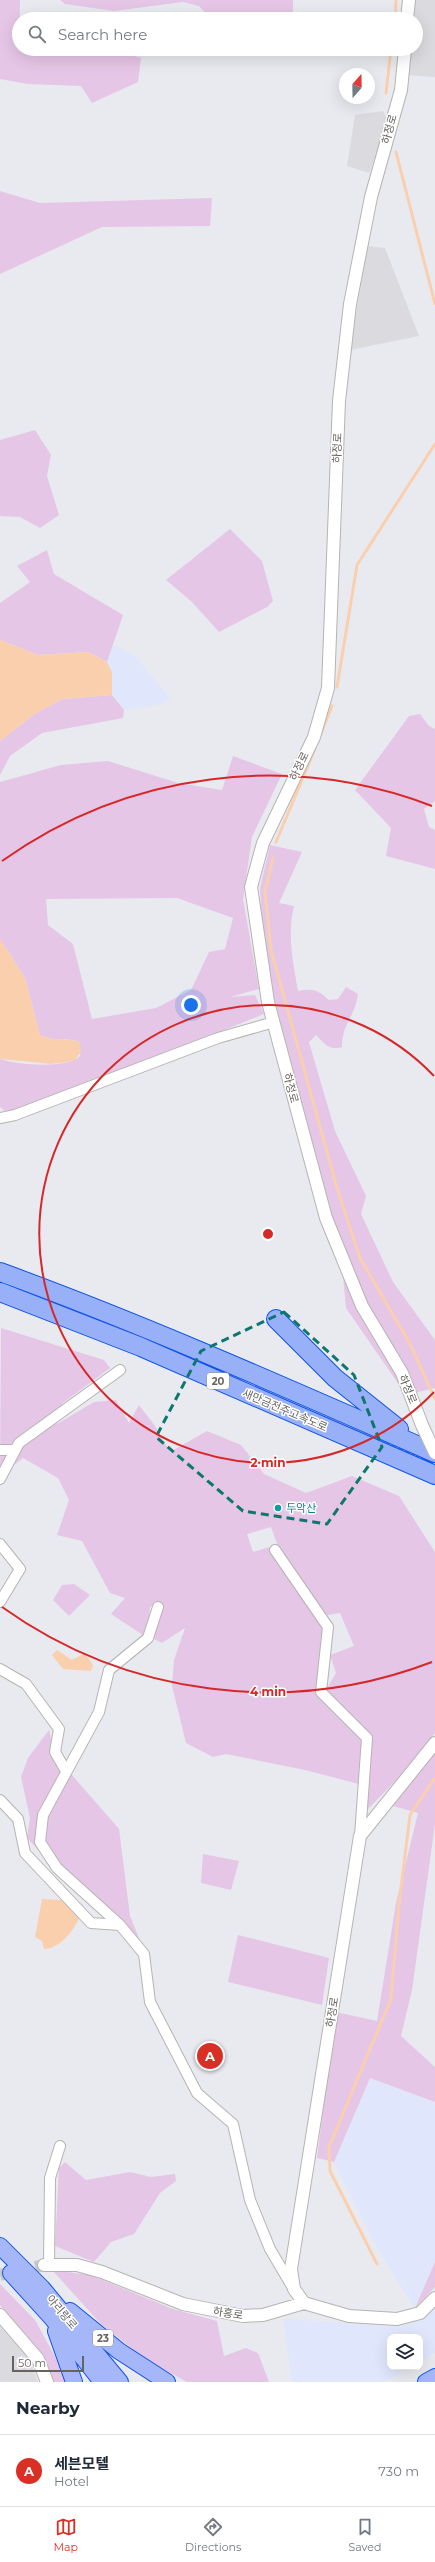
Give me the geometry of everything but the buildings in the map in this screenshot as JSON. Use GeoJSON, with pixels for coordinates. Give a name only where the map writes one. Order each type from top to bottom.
{"type":"FeatureCollection","features":[{"type":"Feature","properties":{"kind":"highway","name":"새만금전주고속도로"},"geometry":{"type":"LineString","coordinates":[[0,1272],[75,1300],[274,1382],[432,1451]]}},
{"type":"Feature","properties":{"kind":"highway","name":"새만금전주고속도로"},"geometry":{"type":"LineString","coordinates":[[0,1292],[116,1338],[435,1475]]}},
{"type":"Feature","properties":{"kind":"highway"},"geometry":{"type":"LineString","coordinates":[[0,1304],[116,1338]]}},
{"type":"Feature","properties":{"kind":"highway"},"geometry":{"type":"LineString","coordinates":[[276,1319],[334,1378],[432,1451]]}},
{"type":"Feature","properties":{"kind":"highway","name":"아리랑로"},"geometry":{"type":"LineString","coordinates":[[0,2246],[42,2288],[120,2382]]}},
{"type":"Feature","properties":{"kind":"highway","name":"아리랑로"},"geometry":{"type":"LineString","coordinates":[[0,2262],[52,2318],[102,2382]]}},
{"type":"Feature","properties":{"kind":"highway","name":"23"},"geometry":{"type":"LineString","coordinates":[[42,2288],[119,2351],[167,2382]]}},
{"type":"Feature","properties":{"kind":"highway"},"geometry":{"type":"LineString","coordinates":[[52,2318],[74,2382]]}},
{"type":"Feature","properties":{"kind":"highway"},"geometry":{"type":"LineString","coordinates":[[426,2382],[435,2377]]}},
{"type":"Feature","properties":{"kind":"street"},"geometry":{"type":"LineString","coordinates":[[408,12],[409,0]]}},
{"type":"Feature","properties":{"kind":"street","name":"하정로"},"geometry":{"type":"LineString","coordinates":[[403,56],[401,90],[371,197],[350,304],[339,401],[328,688],[314,736],[263,843],[251,887],[268,1002],[326,1218],[362,1306],[402,1373],[432,1451]]}},
{"type":"Feature","properties":{"kind":"street"},"geometry":{"type":"LineString","coordinates":[[0,1118],[15,1115],[218,1038],[274,1022]]}},
{"type":"Feature","properties":{"kind":"street"},"geometry":{"type":"LineString","coordinates":[[0,1479],[19,1443],[120,1370]]}},
{"type":"Feature","properties":{"kind":"street"},"geometry":{"type":"LineString","coordinates":[[0,1450],[14,1450]]}},
{"type":"Feature","properties":{"kind":"street"},"geometry":{"type":"LineString","coordinates":[[0,1544],[20,1569],[0,1602]]}},
{"type":"Feature","properties":{"kind":"street"},"geometry":{"type":"LineString","coordinates":[[275,1550],[328,1627],[321,1692],[367,1738],[360,1836]]}},
{"type":"Feature","properties":{"kind":"street"},"geometry":{"type":"LineString","coordinates":[[158,1607],[148,1638],[109,1670],[99,1712],[43,1815],[40,1842],[57,1868],[120,1925],[144,1954],[150,2002],[197,2093],[234,2124],[250,2200],[270,2249],[294,2289]]}},
{"type":"Feature","properties":{"kind":"street"},"geometry":{"type":"LineString","coordinates":[[0,1669],[26,1684],[59,1729],[55,1752],[66,1771]]}},
{"type":"Feature","properties":{"kind":"street","name":"하정로"},"geometry":{"type":"LineString","coordinates":[[304,2303],[294,2289],[291,2269],[360,1836],[435,1743]]}},
{"type":"Feature","properties":{"kind":"street"},"geometry":{"type":"LineString","coordinates":[[0,1800],[18,1819],[25,1853],[91,1923],[120,1925]]}},
{"type":"Feature","properties":{"kind":"street"},"geometry":{"type":"LineString","coordinates":[[46,2265],[50,2178],[60,2146]]}},
{"type":"Feature","properties":{"kind":"street","name":"하흥로"},"geometry":{"type":"LineString","coordinates":[[46,2265],[77,2265],[102,2272],[183,2304],[243,2316],[263,2315],[304,2303]]}},
{"type":"Feature","properties":{"kind":"street"},"geometry":{"type":"LineString","coordinates":[[304,2303],[349,2316],[397,2319],[420,2313],[435,2298]]}},
{"type":"Feature","properties":{"kind":"street"},"geometry":{"type":"LineString","coordinates":[[0,2315],[38,2359],[47,2382]]}},
{"type":"Feature","properties":{"kind":"highlighted area"},"geometry":{"type":"Polygon","coordinates":[[[284,1312],[354,1375],[382,1447],[327,1524],[243,1511],[156,1437],[201,1351],[284,1312]]]}},
{"type":"Feature","properties":{"kind":"shaded area"},"geometry":{"type":"Polygon","coordinates":[[[0,0],[20,0],[20,12],[12,12],[12,56],[135,56],[141,58],[138,82],[92,103],[81,86],[28,84],[0,79],[0,0]]]}},
{"type":"Feature","properties":{"kind":"shaded area"},"geometry":{"type":"Polygon","coordinates":[[[60,0],[293,0],[293,12],[205,12],[199,6],[183,2],[114,11],[65,4],[60,0]]]}},
{"type":"Feature","properties":{"kind":"shaded area"},"geometry":{"type":"Polygon","coordinates":[[[414,0],[435,0],[435,77],[407,75],[409,56],[423,56],[423,12],[413,12],[414,0]]]}},
{"type":"Feature","properties":{"kind":"shaded area"},"geometry":{"type":"Polygon","coordinates":[[[383,111],[388,122],[369,173],[347,166],[355,115],[383,111]]]}},
{"type":"Feature","properties":{"kind":"shaded area"},"geometry":{"type":"Polygon","coordinates":[[[0,191],[40,203],[212,198],[210,226],[102,227],[0,274],[0,191]]]}},
{"type":"Feature","properties":{"kind":"shaded area"},"geometry":{"type":"Polygon","coordinates":[[[367,246],[385,248],[419,336],[350,350],[367,246]]]}},
{"type":"Feature","properties":{"kind":"shaded area"},"geometry":{"type":"Polygon","coordinates":[[[35,430],[51,455],[47,476],[59,515],[40,528],[20,517],[0,516],[0,440],[35,430]]]}},
{"type":"Feature","properties":{"kind":"shaded area"},"geometry":{"type":"Polygon","coordinates":[[[230,529],[262,561],[273,601],[267,607],[219,632],[192,602],[166,580],[230,529]]]}},
{"type":"Feature","properties":{"kind":"shaded area"},"geometry":{"type":"Polygon","coordinates":[[[47,550],[54,574],[123,615],[107,662],[88,652],[38,655],[0,640],[0,603],[30,582],[17,566],[47,550]]]}},
{"type":"Feature","properties":{"kind":"shaded area"},"geometry":{"type":"Polygon","coordinates":[[[0,640],[38,655],[88,652],[107,662],[112,672],[112,695],[62,699],[33,715],[0,741],[0,640]]]}},
{"type":"Feature","properties":{"kind":"shaded area"},"geometry":{"type":"Polygon","coordinates":[[[113,644],[136,657],[170,698],[161,704],[124,710],[112,695],[112,672],[107,662],[113,644]]]}},
{"type":"Feature","properties":{"kind":"shaded area"},"geometry":{"type":"Polygon","coordinates":[[[112,695],[124,710],[123,718],[42,733],[10,756],[0,775],[0,741],[33,715],[62,699],[112,695]]]}},
{"type":"Feature","properties":{"kind":"shaded area"},"geometry":{"type":"Polygon","coordinates":[[[420,714],[429,726],[435,729],[435,801],[424,809],[429,827],[435,830],[435,869],[386,856],[391,828],[355,790],[409,716],[420,714]]]}},
{"type":"Feature","properties":{"kind":"shaded area"},"geometry":{"type":"Polygon","coordinates":[[[233,756],[282,774],[252,837],[243,899],[259,989],[230,997],[255,995],[264,1014],[108,1076],[7,1113],[0,1107],[0,1059],[18,1063],[42,1065],[65,1063],[80,1056],[80,1042],[40,1035],[25,978],[0,939],[0,782],[61,765],[108,761],[178,783],[222,790],[233,756]],[[177,898],[46,899],[48,925],[73,944],[92,1019],[156,1008],[191,990],[209,952],[225,949],[233,918],[177,898]]]}},
{"type":"Feature","properties":{"kind":"shaded area"},"geometry":{"type":"Polygon","coordinates":[[[270,845],[302,852],[279,903],[294,906],[291,938],[298,991],[312,990],[322,994],[329,1000],[338,999],[346,987],[358,994],[354,1009],[344,1032],[342,1047],[330,1047],[316,1035],[309,1042],[335,1131],[366,1196],[361,1214],[393,1282],[435,1340],[435,1388],[406,1395],[346,1308],[340,1245],[273,994],[263,942],[260,888],[270,845]]]}},
{"type":"Feature","properties":{"kind":"shaded area"},"geometry":{"type":"Polygon","coordinates":[[[0,939],[25,978],[40,1035],[80,1042],[81,1052],[74,1061],[51,1064],[0,1059],[0,939]]]}},
{"type":"Feature","properties":{"kind":"shaded area"},"geometry":{"type":"Polygon","coordinates":[[[1,1328],[104,1360],[110,1368],[63,1403],[57,1424],[94,1402],[116,1400],[129,1423],[139,1405],[155,1426],[170,1452],[207,1431],[241,1445],[264,1474],[306,1493],[352,1476],[399,1496],[435,1552],[435,1733],[413,1763],[367,1810],[368,1735],[326,1690],[336,1673],[330,1655],[354,1646],[340,1613],[327,1615],[280,1552],[271,1527],[247,1534],[253,1552],[269,1547],[324,1627],[316,1692],[362,1738],[359,1784],[305,1770],[226,1754],[213,1757],[186,1743],[172,1686],[174,1660],[185,1628],[162,1643],[152,1638],[159,1618],[160,1603],[150,1607],[149,1621],[143,1635],[111,1614],[125,1598],[110,1593],[82,1541],[57,1535],[69,1500],[58,1478],[23,1458],[0,1476],[1,1328]]]}},
{"type":"Feature","properties":{"kind":"shaded area"},"geometry":{"type":"Polygon","coordinates":[[[74,1584],[90,1595],[69,1616],[53,1600],[62,1585],[74,1584]]]}},
{"type":"Feature","properties":{"kind":"shaded area"},"geometry":{"type":"Polygon","coordinates":[[[57,1650],[72,1660],[85,1653],[93,1665],[91,1671],[63,1669],[52,1655],[57,1650]]]}},
{"type":"Feature","properties":{"kind":"shaded area"},"geometry":{"type":"Polygon","coordinates":[[[49,1730],[57,1766],[72,1775],[119,1829],[130,1916],[139,1938],[100,1915],[27,1838],[30,1818],[21,1777],[28,1758],[49,1730]]]}},
{"type":"Feature","properties":{"kind":"shaded area"},"geometry":{"type":"Polygon","coordinates":[[[435,1752],[435,1824],[412,1990],[401,2036],[435,2067],[435,2102],[370,2078],[334,2162],[317,2158],[336,2012],[377,2021],[396,1903],[418,1813],[393,1806],[435,1752]]]}},
{"type":"Feature","properties":{"kind":"shaded area"},"geometry":{"type":"Polygon","coordinates":[[[203,1854],[239,1861],[231,1890],[201,1883],[203,1854]]]}},
{"type":"Feature","properties":{"kind":"shaded area"},"geometry":{"type":"Polygon","coordinates":[[[42,1899],[62,1900],[80,1917],[66,1938],[56,1946],[44,1949],[42,1941],[35,1937],[42,1899]]]}},
{"type":"Feature","properties":{"kind":"shaded area"},"geometry":{"type":"Polygon","coordinates":[[[238,1935],[329,1958],[322,2005],[228,1982],[238,1935]]]}},
{"type":"Feature","properties":{"kind":"shaded area"},"geometry":{"type":"Polygon","coordinates":[[[370,2078],[435,2102],[435,2262],[415,2308],[379,2252],[334,2162],[370,2078]]]}},
{"type":"Feature","properties":{"kind":"shaded area"},"geometry":{"type":"Polygon","coordinates":[[[65,2162],[86,2180],[130,2172],[151,2177],[175,2174],[176,2181],[160,2193],[134,2234],[111,2242],[94,2262],[55,2246],[59,2168],[65,2162]]]}},
{"type":"Feature","properties":{"kind":"shaded area"},"geometry":{"type":"Polygon","coordinates":[[[435,2262],[435,2287],[415,2308],[435,2262]]]}},
{"type":"Feature","properties":{"kind":"shaded area"},"geometry":{"type":"Polygon","coordinates":[[[52,2270],[90,2275],[173,2309],[217,2321],[224,2356],[246,2348],[258,2353],[269,2382],[187,2382],[145,2359],[101,2324],[52,2270]]]}},
{"type":"Feature","properties":{"kind":"shaded area"},"geometry":{"type":"Polygon","coordinates":[[[0,2284],[35,2320],[59,2364],[66,2382],[53,2382],[40,2354],[0,2305],[0,2284]]]}},
{"type":"Feature","properties":{"kind":"shaded area"},"geometry":{"type":"Polygon","coordinates":[[[435,2304],[435,2353],[423,2360],[423,2334],[387,2334],[387,2370],[406,2370],[389,2379],[383,2382],[292,2382],[283,2319],[403,2326],[435,2304]]]}},
{"type":"Feature","properties":{"kind":"shaded area"},"geometry":{"type":"Polygon","coordinates":[[[0,2327],[28,2356],[38,2382],[0,2382],[0,2327]]]}},
{"type":"Feature","properties":{"kind":"waterway"},"geometry":{"type":"LineString","coordinates":[[395,12],[396,0]]}},
{"type":"Feature","properties":{"kind":"waterway"},"geometry":{"type":"LineString","coordinates":[[386,93],[390,56]]}},
{"type":"Feature","properties":{"kind":"waterway"},"geometry":{"type":"LineString","coordinates":[[396,152],[435,304]]}},
{"type":"Feature","properties":{"kind":"waterway"},"geometry":{"type":"LineString","coordinates":[[337,687],[357,565],[435,444]]}},
{"type":"Feature","properties":{"kind":"waterway"},"geometry":{"type":"LineString","coordinates":[[320,736],[332,706]]}},
{"type":"Feature","properties":{"kind":"waterway"},"geometry":{"type":"LineString","coordinates":[[276,842],[315,749]]}},
{"type":"Feature","properties":{"kind":"waterway"},"geometry":{"type":"LineString","coordinates":[[273,858],[265,892],[271,950],[337,1188],[360,1258],[410,1344],[435,1399]]}},
{"type":"Feature","properties":{"kind":"waterway"},"geometry":{"type":"LineString","coordinates":[[377,2264],[330,2171],[329,2147],[391,1999],[399,1904],[410,1815],[435,1778]]}},
{"type":"Feature","properties":{"kind":"tunnel"},"geometry":{"type":"LineString","coordinates":[[0,2275],[44,2265]]}},
{"type":"Feature","properties":{"kind":"place","name":"두악산"},"geometry":{"type":"Point","coordinates":[278,1508]}},
{"type":"Feature","properties":{"kind":"place","name":"세븐모텔"},"geometry":{"type":"Point","coordinates":[210,2056]}}]}
